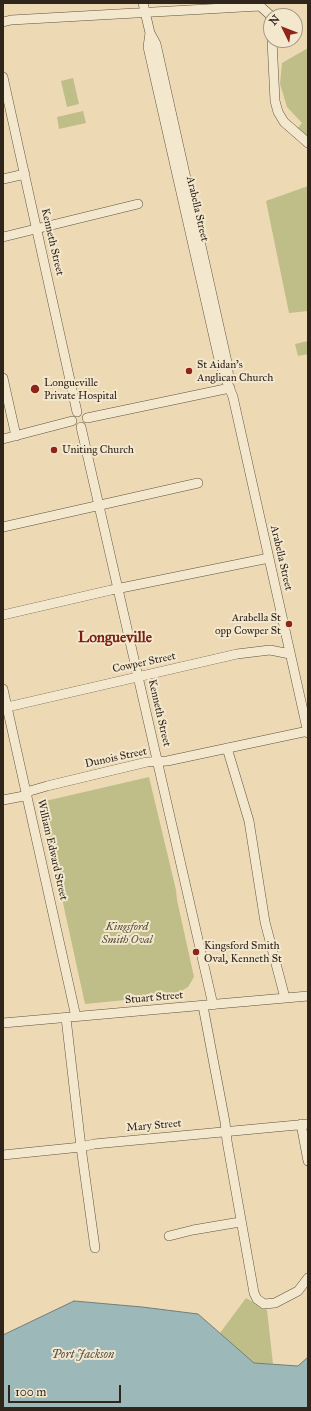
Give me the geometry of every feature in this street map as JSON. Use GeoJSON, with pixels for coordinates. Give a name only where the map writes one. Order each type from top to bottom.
{"type":"FeatureCollection","features":[{"type":"Feature","properties":{"kind":"street","name":"Arabella Street"},"geometry":{"type":"LineString","coordinates":[[143,3],[150,34],[148,46],[168,138],[220,364],[230,388],[308,731]]}},
{"type":"Feature","properties":{"kind":"street"},"geometry":{"type":"LineString","coordinates":[[3,22],[11,20],[145,13],[204,6],[262,4]]}},
{"type":"Feature","properties":{"kind":"street"},"geometry":{"type":"LineString","coordinates":[[272,48],[275,101],[278,112],[284,122],[308,143]]}},
{"type":"Feature","properties":{"kind":"street","name":"Kenneth Street"},"geometry":{"type":"LineString","coordinates":[[3,77],[77,412]]}},
{"type":"Feature","properties":{"kind":"street"},"geometry":{"type":"LineString","coordinates":[[3,179],[25,174]]}},
{"type":"Feature","properties":{"kind":"street"},"geometry":{"type":"LineString","coordinates":[[3,237],[138,204]]}},
{"type":"Feature","properties":{"kind":"street"},"geometry":{"type":"LineString","coordinates":[[3,378],[16,436]]}},
{"type":"Feature","properties":{"kind":"street"},"geometry":{"type":"LineString","coordinates":[[87,418],[230,388]]}},
{"type":"Feature","properties":{"kind":"street"},"geometry":{"type":"LineString","coordinates":[[77,412],[82,412],[87,418],[87,423],[81,427],[76,427],[72,421],[73,415],[77,412]]}},
{"type":"Feature","properties":{"kind":"street"},"geometry":{"type":"LineString","coordinates":[[3,439],[72,421]]}},
{"type":"Feature","properties":{"kind":"street","name":"Kenneth Street"},"geometry":{"type":"LineString","coordinates":[[81,427],[213,1004]]}},
{"type":"Feature","properties":{"kind":"street"},"geometry":{"type":"LineString","coordinates":[[3,527],[99,504],[198,483]]}},
{"type":"Feature","properties":{"kind":"street"},"geometry":{"type":"LineString","coordinates":[[3,615],[118,588],[269,558]]}},
{"type":"Feature","properties":{"kind":"street","name":"Cowper Street"},"geometry":{"type":"LineString","coordinates":[[5,708],[236,654],[270,650],[290,654]]}},
{"type":"Feature","properties":{"kind":"street","name":"William Edward Street"},"geometry":{"type":"LineString","coordinates":[[3,689],[5,708],[28,794],[76,1017]]}},
{"type":"Feature","properties":{"kind":"street","name":"Dunois Street"},"geometry":{"type":"LineString","coordinates":[[3,800],[28,794],[30,791],[47,786],[157,761],[167,761],[308,731]]}},
{"type":"Feature","properties":{"kind":"street"},"geometry":{"type":"LineString","coordinates":[[227,748],[249,821],[265,922],[285,998]]}},
{"type":"Feature","properties":{"kind":"street","name":"Stuart Street"},"geometry":{"type":"LineString","coordinates":[[3,1023],[308,996]]}},
{"type":"Feature","properties":{"kind":"street"},"geometry":{"type":"LineString","coordinates":[[203,1006],[226,1132],[240,1222],[254,1293],[257,1299],[268,1305],[275,1303],[298,1290],[308,1278]]}},
{"type":"Feature","properties":{"kind":"street"},"geometry":{"type":"LineString","coordinates":[[66,1018],[81,1147],[95,1248]]}},
{"type":"Feature","properties":{"kind":"street"},"geometry":{"type":"LineString","coordinates":[[305,1124],[308,1161]]}},
{"type":"Feature","properties":{"kind":"street","name":"Mary Street"},"geometry":{"type":"LineString","coordinates":[[3,1155],[81,1147],[94,1144],[305,1124]]}},
{"type":"Feature","properties":{"kind":"street"},"geometry":{"type":"LineString","coordinates":[[169,1236],[193,1230],[240,1222]]}},
{"type":"Feature","properties":{"kind":"green space"},"geometry":{"type":"Polygon","coordinates":[[[308,48],[308,138],[297,129],[302,123],[287,107],[280,84],[282,63],[308,48]]]}},
{"type":"Feature","properties":{"kind":"green space"},"geometry":{"type":"Polygon","coordinates":[[[73,78],[79,104],[67,107],[61,81],[73,78]]]}},
{"type":"Feature","properties":{"kind":"green space"},"geometry":{"type":"Polygon","coordinates":[[[83,111],[86,123],[59,129],[57,117],[83,111]]]}},
{"type":"Feature","properties":{"kind":"green space"},"geometry":{"type":"Polygon","coordinates":[[[308,186],[308,311],[289,313],[266,201],[308,186]]]}},
{"type":"Feature","properties":{"kind":"green space"},"geometry":{"type":"Polygon","coordinates":[[[308,341],[308,354],[298,356],[295,344],[308,341]]]}},
{"type":"Feature","properties":{"kind":"green space","name":"Kingsford Smith Oval"},"geometry":{"type":"Polygon","coordinates":[[[149,777],[176,890],[194,977],[188,987],[175,995],[85,1004],[41,802],[149,777]]]}},
{"type":"Feature","properties":{"kind":"green space"},"geometry":{"type":"Polygon","coordinates":[[[246,1298],[267,1310],[273,1364],[254,1363],[220,1333],[246,1298]]]}},
{"type":"Feature","properties":{"kind":"water","name":"Port Jackson"},"geometry":{"type":"Polygon","coordinates":[[[74,1301],[198,1314],[254,1363],[298,1366],[308,1357],[308,1408],[3,1408],[3,1335],[74,1301]]]}},
{"type":"Feature","properties":{"kind":"place","name":"St Aidan's Anglican Church"},"geometry":{"type":"Point","coordinates":[189,371]}},
{"type":"Feature","properties":{"kind":"place","name":"Longueville Private Hospital"},"geometry":{"type":"Point","coordinates":[35,389]}},
{"type":"Feature","properties":{"kind":"place","name":"Uniting Church"},"geometry":{"type":"Point","coordinates":[54,450]}},
{"type":"Feature","properties":{"kind":"place","name":"Arabella St opp Cowper St"},"geometry":{"type":"Point","coordinates":[289,624]}},
{"type":"Feature","properties":{"kind":"place","name":"Kingsford Smith Oval, Kenneth St"},"geometry":{"type":"Point","coordinates":[196,952]}},
{"type":"Feature","properties":{"kind":"district","name":"Longueville"},"geometry":{"type":"Point","coordinates":[115,638]}}]}
